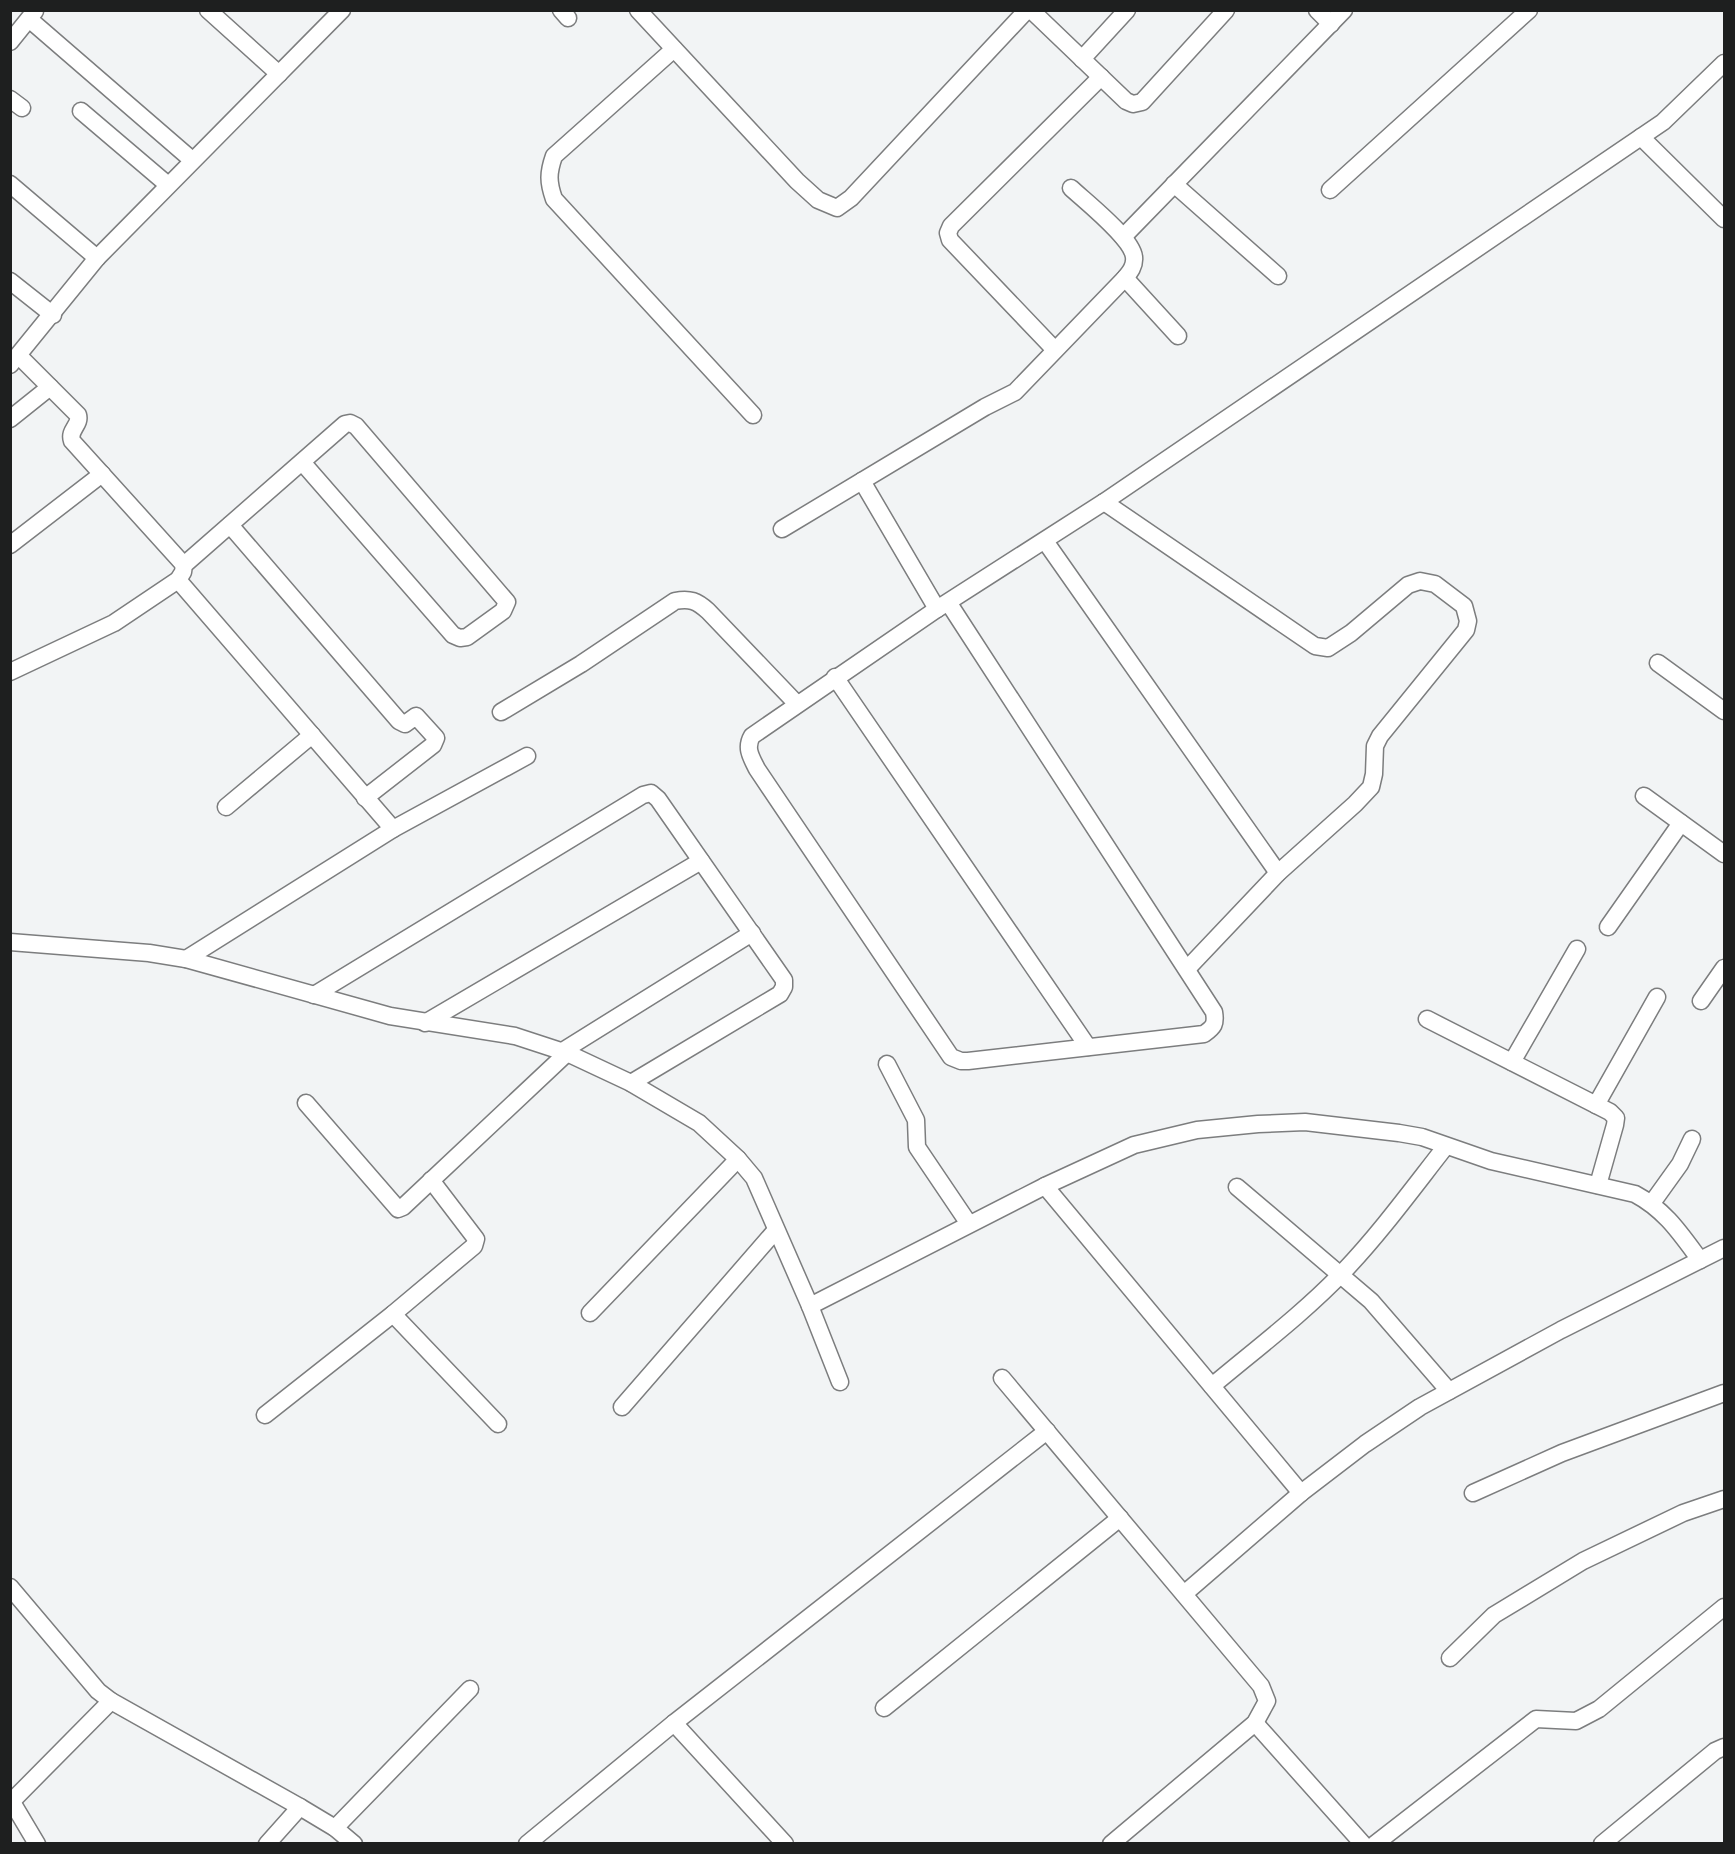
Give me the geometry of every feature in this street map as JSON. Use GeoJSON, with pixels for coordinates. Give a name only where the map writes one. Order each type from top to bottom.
{"type":"FeatureCollection","features":[{"type":"Feature","properties":{"kind":"street"},"geometry":{"type":"LineString","coordinates":[[208,10],[279,74]]}},
{"type":"Feature","properties":{"kind":"street"},"geometry":{"type":"LineString","coordinates":[[342,10],[97,258],[15,361],[50,387],[78,415],[80,418],[70,437],[312,735],[393,829]]}},
{"type":"Feature","properties":{"kind":"street"},"geometry":{"type":"LineString","coordinates":[[638,10],[796,181],[818,200],[837,208],[859,190],[1029,10],[1126,101],[1133,104],[1142,102],[1226,10]]}},
{"type":"Feature","properties":{"kind":"street"},"geometry":{"type":"LineString","coordinates":[[1082,59],[1127,10]]}},
{"type":"Feature","properties":{"kind":"street"},"geometry":{"type":"LineString","coordinates":[[1317,10],[1331,24]]}},
{"type":"Feature","properties":{"kind":"street"},"geometry":{"type":"LineString","coordinates":[[1123,237],[1344,10]]}},
{"type":"Feature","properties":{"kind":"street"},"geometry":{"type":"LineString","coordinates":[[1330,190],[1529,10]]}},
{"type":"Feature","properties":{"kind":"street"},"geometry":{"type":"LineString","coordinates":[[10,42],[32,15],[192,160]]}},
{"type":"Feature","properties":{"kind":"street"},"geometry":{"type":"LineString","coordinates":[[674,49],[554,156],[548,184],[554,199],[753,415]]}},
{"type":"Feature","properties":{"kind":"street"},"geometry":{"type":"LineString","coordinates":[[862,481],[943,606],[1214,1012],[1216,1022],[1213,1028],[1204,1034],[968,1061],[951,1057],[757,769],[747,744],[752,736],[835,677],[943,606],[1104,502],[1663,122],[1725,63]]}},
{"type":"Feature","properties":{"kind":"street"},"geometry":{"type":"LineString","coordinates":[[1055,350],[950,240],[948,233],[951,226],[1101,77]]}},
{"type":"Feature","properties":{"kind":"street"},"geometry":{"type":"LineString","coordinates":[[81,111],[168,185]]}},
{"type":"Feature","properties":{"kind":"street"},"geometry":{"type":"LineString","coordinates":[[1641,137],[1725,219]]}},
{"type":"Feature","properties":{"kind":"street"},"geometry":{"type":"LineString","coordinates":[[10,184],[97,258]]}},
{"type":"Feature","properties":{"kind":"street"},"geometry":{"type":"LineString","coordinates":[[1174,184],[1278,276]]}},
{"type":"Feature","properties":{"kind":"street"},"geometry":{"type":"LineString","coordinates":[[782,529],[985,407],[1015,392],[1125,278],[1134,265],[1134,255],[1123,237],[1071,188]]}},
{"type":"Feature","properties":{"kind":"street"},"geometry":{"type":"LineString","coordinates":[[1125,278],[1178,336]]}},
{"type":"Feature","properties":{"kind":"street"},"geometry":{"type":"LineString","coordinates":[[10,281],[53,315]]}},
{"type":"Feature","properties":{"kind":"street"},"geometry":{"type":"LineString","coordinates":[[10,419],[50,387]]}},
{"type":"Feature","properties":{"kind":"street"},"geometry":{"type":"LineString","coordinates":[[10,672],[114,623],[181,573],[230,525],[345,423],[356,426],[507,602],[503,611],[467,637],[460,638],[453,635],[302,462]]}},
{"type":"Feature","properties":{"kind":"street"},"geometry":{"type":"LineString","coordinates":[[10,545],[102,474]]}},
{"type":"Feature","properties":{"kind":"street"},"geometry":{"type":"LineString","coordinates":[[1104,502],[1306,640],[1322,648],[1328,648],[1351,633],[1408,585],[1420,581],[1435,584],[1464,606],[1468,621],[1466,630],[1380,736],[1375,746],[1371,787],[1278,873],[1187,969]]}},
{"type":"Feature","properties":{"kind":"street"},"geometry":{"type":"LineString","coordinates":[[230,525],[399,721],[405,724],[416,716],[436,738],[434,745],[365,798]]}},
{"type":"Feature","properties":{"kind":"street"},"geometry":{"type":"LineString","coordinates":[[1045,541],[1278,873]]}},
{"type":"Feature","properties":{"kind":"street"},"geometry":{"type":"LineString","coordinates":[[501,712],[581,664],[675,601],[686,599],[697,601],[708,611],[797,705]]}},
{"type":"Feature","properties":{"kind":"street"},"geometry":{"type":"LineString","coordinates":[[1658,663],[1725,711]]}},
{"type":"Feature","properties":{"kind":"street"},"geometry":{"type":"LineString","coordinates":[[835,677],[1088,1047]]}},
{"type":"Feature","properties":{"kind":"street"},"geometry":{"type":"LineString","coordinates":[[226,807],[312,735]]}},
{"type":"Feature","properties":{"kind":"street"},"geometry":{"type":"LineString","coordinates":[[186,959],[393,829],[527,756]]}},
{"type":"Feature","properties":{"kind":"street"},"geometry":{"type":"LineString","coordinates":[[314,995],[643,795],[651,794],[658,799],[752,933],[784,980],[784,987],[780,994],[631,1083]]}},
{"type":"Feature","properties":{"kind":"street"},"geometry":{"type":"LineString","coordinates":[[1644,796],[1725,854]]}},
{"type":"Feature","properties":{"kind":"street"},"geometry":{"type":"LineString","coordinates":[[1608,927],[1681,823]]}},
{"type":"Feature","properties":{"kind":"street"},"geometry":{"type":"LineString","coordinates":[[425,1023],[701,861]]}},
{"type":"Feature","properties":{"kind":"street"},"geometry":{"type":"LineString","coordinates":[[306,1103],[398,1209],[403,1208],[564,1052],[752,933]]}},
{"type":"Feature","properties":{"kind":"street"},"geometry":{"type":"LineString","coordinates":[[10,942],[149,953],[186,959],[390,1016],[515,1036],[564,1052],[631,1083],[699,1123],[738,1159],[754,1178],[810,1306],[840,1382]]}},
{"type":"Feature","properties":{"kind":"street"},"geometry":{"type":"LineString","coordinates":[[1512,1062],[1577,949]]}},
{"type":"Feature","properties":{"kind":"street"},"geometry":{"type":"LineString","coordinates":[[1701,1001],[1725,969]]}},
{"type":"Feature","properties":{"kind":"street"},"geometry":{"type":"LineString","coordinates":[[1596,1105],[1657,997]]}},
{"type":"Feature","properties":{"kind":"street"},"geometry":{"type":"LineString","coordinates":[[1427,1019],[1610,1112],[1616,1118],[1598,1185]]}},
{"type":"Feature","properties":{"kind":"street"},"geometry":{"type":"LineString","coordinates":[[887,1065],[916,1120],[917,1147],[969,1224]]}},
{"type":"Feature","properties":{"kind":"street"},"geometry":{"type":"LineString","coordinates":[[810,1306],[1045,1185],[1134,1145],[1197,1130],[1258,1124],[1305,1122],[1353,1126],[1422,1137],[1491,1161],[1635,1194],[1652,1203],[1670,1220],[1700,1260]]}},
{"type":"Feature","properties":{"kind":"street"},"geometry":{"type":"LineString","coordinates":[[1652,1203],[1680,1164],[1692,1139]]}},
{"type":"Feature","properties":{"kind":"street"},"geometry":{"type":"LineString","coordinates":[[1212,1386],[1340,1276],[1446,1146]]}},
{"type":"Feature","properties":{"kind":"street"},"geometry":{"type":"LineString","coordinates":[[590,1313],[738,1159]]}},
{"type":"Feature","properties":{"kind":"street"},"geometry":{"type":"LineString","coordinates":[[265,1415],[470,1251],[476,1239],[431,1180]]}},
{"type":"Feature","properties":{"kind":"street"},"geometry":{"type":"LineString","coordinates":[[1045,1185],[1301,1493]]}},
{"type":"Feature","properties":{"kind":"street"},"geometry":{"type":"LineString","coordinates":[[1237,1187],[1371,1301],[1449,1391]]}},
{"type":"Feature","properties":{"kind":"street"},"geometry":{"type":"LineString","coordinates":[[622,1407],[776,1230]]}},
{"type":"Feature","properties":{"kind":"street"},"geometry":{"type":"LineString","coordinates":[[1184,1594],[1301,1493],[1365,1444],[1420,1407],[1561,1330],[1725,1248]]}},
{"type":"Feature","properties":{"kind":"street"},"geometry":{"type":"LineString","coordinates":[[393,1314],[498,1424]]}},
{"type":"Feature","properties":{"kind":"street"},"geometry":{"type":"LineString","coordinates":[[1002,1378],[1261,1686],[1267,1701],[1255,1723],[1111,1844]]}},
{"type":"Feature","properties":{"kind":"street"},"geometry":{"type":"LineString","coordinates":[[1473,1493],[1562,1453],[1725,1393]]}},
{"type":"Feature","properties":{"kind":"street"},"geometry":{"type":"LineString","coordinates":[[527,1844],[674,1723],[1047,1431]]}},
{"type":"Feature","properties":{"kind":"street"},"geometry":{"type":"LineString","coordinates":[[1450,1658],[1494,1615],[1583,1561],[1683,1513],[1725,1499]]}},
{"type":"Feature","properties":{"kind":"street"},"geometry":{"type":"LineString","coordinates":[[884,1708],[1120,1518]]}},
{"type":"Feature","properties":{"kind":"street"},"geometry":{"type":"LineString","coordinates":[[10,1587],[98,1691],[111,1701],[300,1807],[335,1828],[354,1844]]}},
{"type":"Feature","properties":{"kind":"street"},"geometry":{"type":"LineString","coordinates":[[1375,1844],[1523,1727],[1536,1719],[1576,1721],[1599,1709],[1725,1607]]}},
{"type":"Feature","properties":{"kind":"street"},"geometry":{"type":"LineString","coordinates":[[335,1828],[470,1689]]}},
{"type":"Feature","properties":{"kind":"street"},"geometry":{"type":"LineString","coordinates":[[37,1844],[11,1803],[111,1701]]}},
{"type":"Feature","properties":{"kind":"street"},"geometry":{"type":"LineString","coordinates":[[674,1723],[785,1844]]}},
{"type":"Feature","properties":{"kind":"street"},"geometry":{"type":"LineString","coordinates":[[1255,1723],[1363,1844]]}},
{"type":"Feature","properties":{"kind":"street"},"geometry":{"type":"LineString","coordinates":[[1602,1844],[1715,1751],[1725,1747]]}},
{"type":"Feature","properties":{"kind":"street"},"geometry":{"type":"LineString","coordinates":[[267,1844],[300,1807]]}}]}
